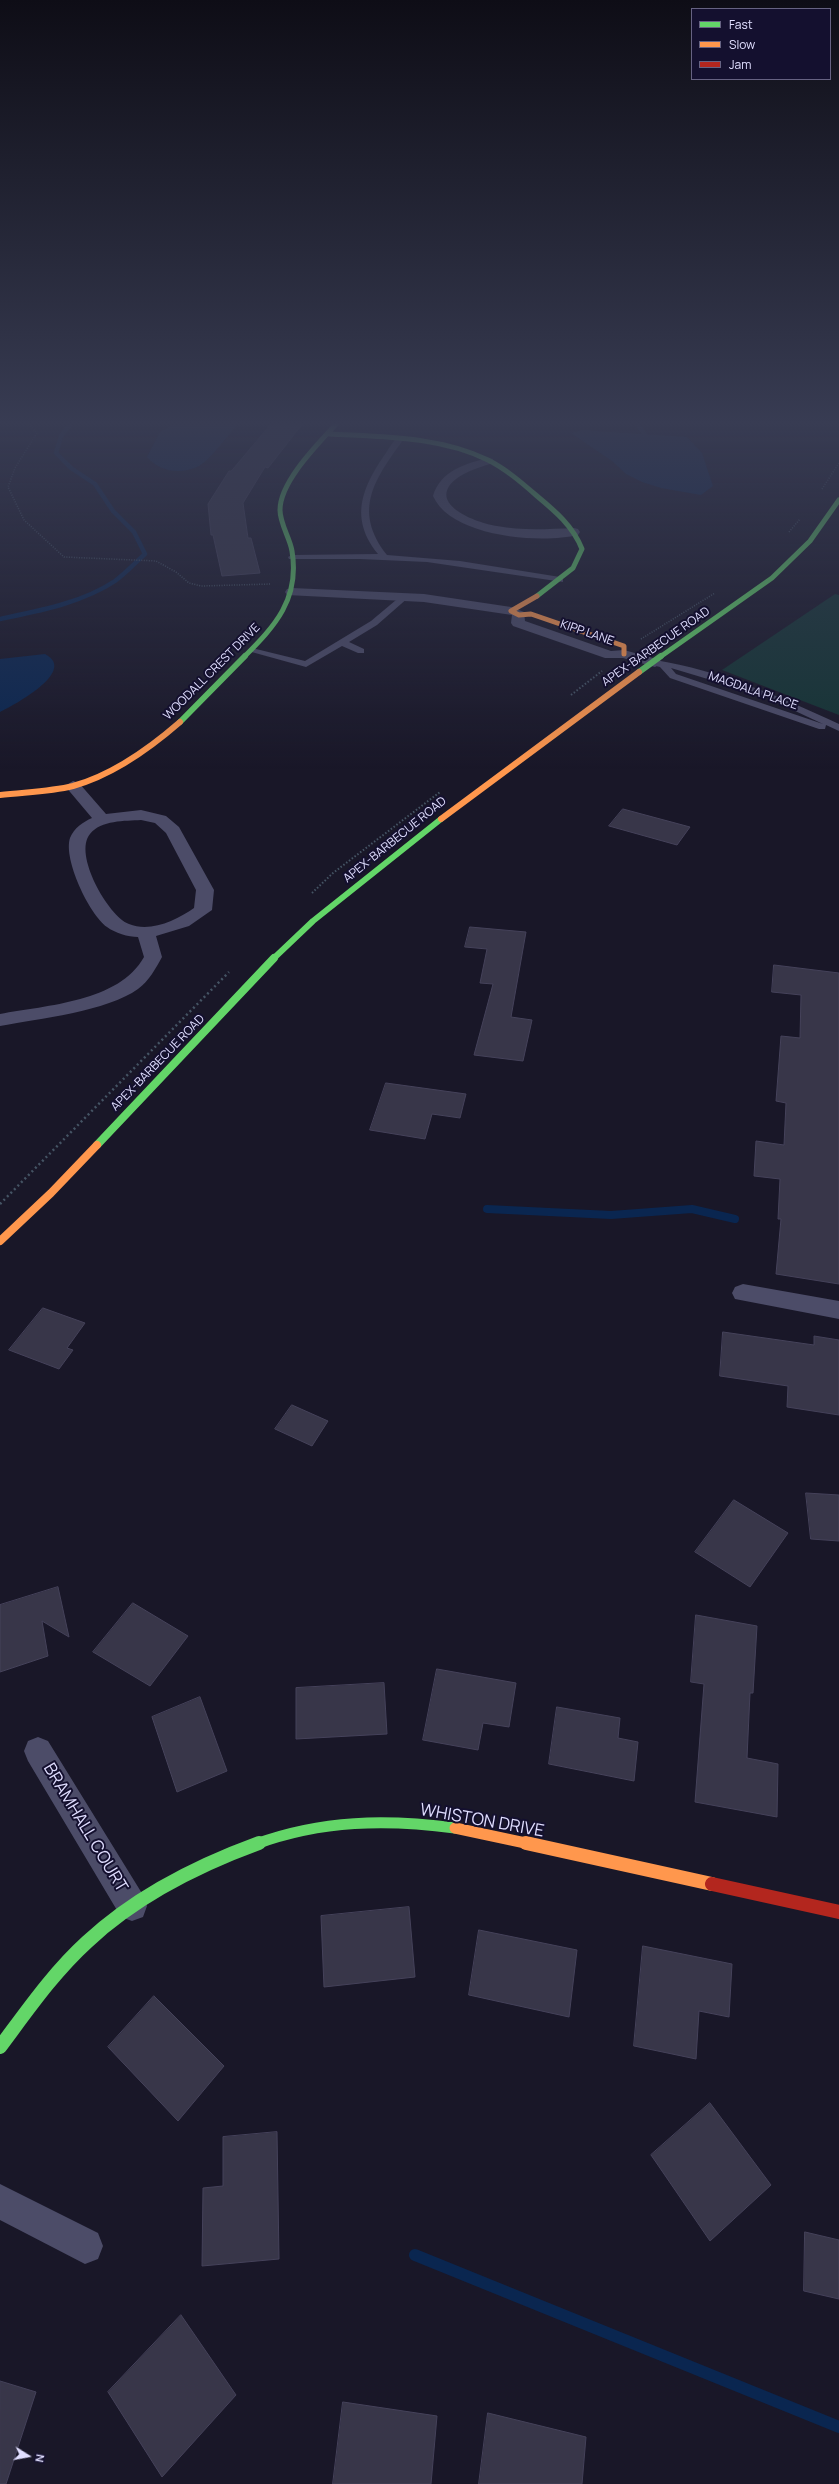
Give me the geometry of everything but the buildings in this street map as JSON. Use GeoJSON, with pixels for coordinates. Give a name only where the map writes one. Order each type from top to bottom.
{"type":"FeatureCollection","features":[{"type":"Feature","properties":{"kind":"street","name":"WOODALL CREST DRIVE"},"geometry":{"type":"LineString","coordinates":[[0,795],[73,786],[119,766],[166,735],[252,651],[272,629],[292,592],[292,557],[287,538]]}},
{"type":"Feature","properties":{"kind":"street"},"geometry":{"type":"LineString","coordinates":[[292,592],[405,597],[469,603],[515,613],[560,580],[576,565],[582,550],[579,538]]}},
{"type":"Feature","properties":{"kind":"street","name":"APEX-BARBECUE ROAD"},"geometry":{"type":"LineString","coordinates":[[0,1241],[51,1193],[275,957],[314,921],[473,793],[576,716],[659,664],[783,569],[812,538]]}},
{"type":"Feature","properties":{"kind":"street","name":"KIPP LANE"},"geometry":{"type":"LineString","coordinates":[[515,613],[518,623],[610,655],[624,654],[659,664]]}},
{"type":"Feature","properties":{"kind":"street"},"geometry":{"type":"LineString","coordinates":[[73,786],[103,820]]}},
{"type":"Feature","properties":{"kind":"street"},"geometry":{"type":"LineString","coordinates":[[141,815],[160,819],[173,830],[205,890],[203,910],[194,917],[174,926],[146,932],[128,931],[112,922],[94,897],[78,855],[78,840],[86,828],[103,820],[141,815]]}},
{"type":"Feature","properties":{"kind":"street"},"geometry":{"type":"LineString","coordinates":[[0,1020],[112,995],[129,986],[145,972],[154,957],[146,932]]}},
{"type":"Feature","properties":{"kind":"street"},"geometry":{"type":"LineString","coordinates":[[743,1293],[839,1310]]}},
{"type":"Feature","properties":{"kind":"street","name":"BRAMHALL COURT"},"geometry":{"type":"LineString","coordinates":[[38,1751],[132,1906]]}},
{"type":"Feature","properties":{"kind":"street","name":"WHISTON DRIVE"},"geometry":{"type":"LineString","coordinates":[[0,2047],[30,2006],[99,1931],[132,1906],[190,1874],[243,1848],[292,1834],[335,1825],[385,1823],[435,1824],[839,1912]]}},
{"type":"Feature","properties":{"kind":"street"},"geometry":{"type":"LineString","coordinates":[[0,2201],[85,2246]]}},
{"type":"Feature","properties":{"kind":"lane"},"geometry":{"type":"LineString","coordinates":[[372,538],[374,546],[384,556]]}},
{"type":"Feature","properties":{"kind":"lane"},"geometry":{"type":"LineString","coordinates":[[292,557],[353,554],[384,556],[500,567],[560,580]]}},
{"type":"Feature","properties":{"kind":"lane"},"geometry":{"type":"LineString","coordinates":[[252,651],[306,664],[374,623],[405,597]]}},
{"type":"Feature","properties":{"kind":"lane"},"geometry":{"type":"LineString","coordinates":[[341,642],[361,650]]}},
{"type":"Feature","properties":{"kind":"lane","name":"MAGDALA PLACE"},"geometry":{"type":"LineString","coordinates":[[659,664],[672,676],[815,726],[839,729]]}},
{"type":"Feature","properties":{"kind":"lane","name":"MAGDALA PLACE"},"geometry":{"type":"LineString","coordinates":[[659,664],[685,668],[764,693],[839,729]]}},
{"type":"Feature","properties":{"kind":"path"},"geometry":{"type":"LineString","coordinates":[[43,538],[64,557],[128,559],[156,562],[176,572],[189,583],[201,586],[273,584]]}},
{"type":"Feature","properties":{"kind":"green space"},"geometry":{"type":"Polygon","coordinates":[[[835,594],[839,595],[839,715],[722,670],[835,594]]]}},
{"type":"Feature","properties":{"kind":"water"},"geometry":{"type":"Polygon","coordinates":[[[45,654],[53,661],[54,669],[49,678],[29,695],[0,712],[0,659],[45,654]]]}},
{"type":"Feature","properties":{"kind":"waterway"},"geometry":{"type":"LineString","coordinates":[[0,619],[74,601],[102,589],[115,581],[145,554],[137,538]]}},
{"type":"Feature","properties":{"kind":"waterway"},"geometry":{"type":"LineString","coordinates":[[487,1209],[611,1215],[692,1209],[735,1219]]}},
{"type":"Feature","properties":{"kind":"waterway"},"geometry":{"type":"LineString","coordinates":[[415,2255],[839,2427]]}},
{"type":"Feature","properties":{"kind":"traffic: fast"},"geometry":{"type":"LineString","coordinates":[[180,722],[272,629],[292,592],[292,552],[288,538]]}},
{"type":"Feature","properties":{"kind":"traffic: fast"},"geometry":{"type":"LineString","coordinates":[[537,596],[573,568],[582,549],[577,538]]}},
{"type":"Feature","properties":{"kind":"traffic: fast"},"geometry":{"type":"LineString","coordinates":[[639,672],[772,578],[812,538]]}},
{"type":"Feature","properties":{"kind":"traffic: fast"},"geometry":{"type":"LineString","coordinates":[[97,1145],[275,957],[313,921],[441,819]]}},
{"type":"Feature","properties":{"kind":"traffic: fast"},"geometry":{"type":"LineString","coordinates":[[0,2047],[72,1956],[100,1930],[137,1902],[177,1878],[221,1857],[267,1840],[314,1829],[362,1822],[409,1822],[455,1828]]}},
{"type":"Feature","properties":{"kind":"traffic: slow"},"geometry":{"type":"LineString","coordinates":[[537,596],[511,611],[519,615],[531,614],[624,646],[624,654]]}},
{"type":"Feature","properties":{"kind":"traffic: slow"},"geometry":{"type":"LineString","coordinates":[[441,819],[639,672]]}},
{"type":"Feature","properties":{"kind":"traffic: slow"},"geometry":{"type":"LineString","coordinates":[[0,795],[55,790],[87,782],[101,776],[144,751],[180,722]]}},
{"type":"Feature","properties":{"kind":"traffic: slow"},"geometry":{"type":"LineString","coordinates":[[0,1241],[51,1193],[97,1145]]}},
{"type":"Feature","properties":{"kind":"traffic: slow"},"geometry":{"type":"LineString","coordinates":[[455,1828],[712,1884]]}},
{"type":"Feature","properties":{"kind":"traffic: jam"},"geometry":{"type":"LineString","coordinates":[[712,1884],[839,1912]]}}]}
